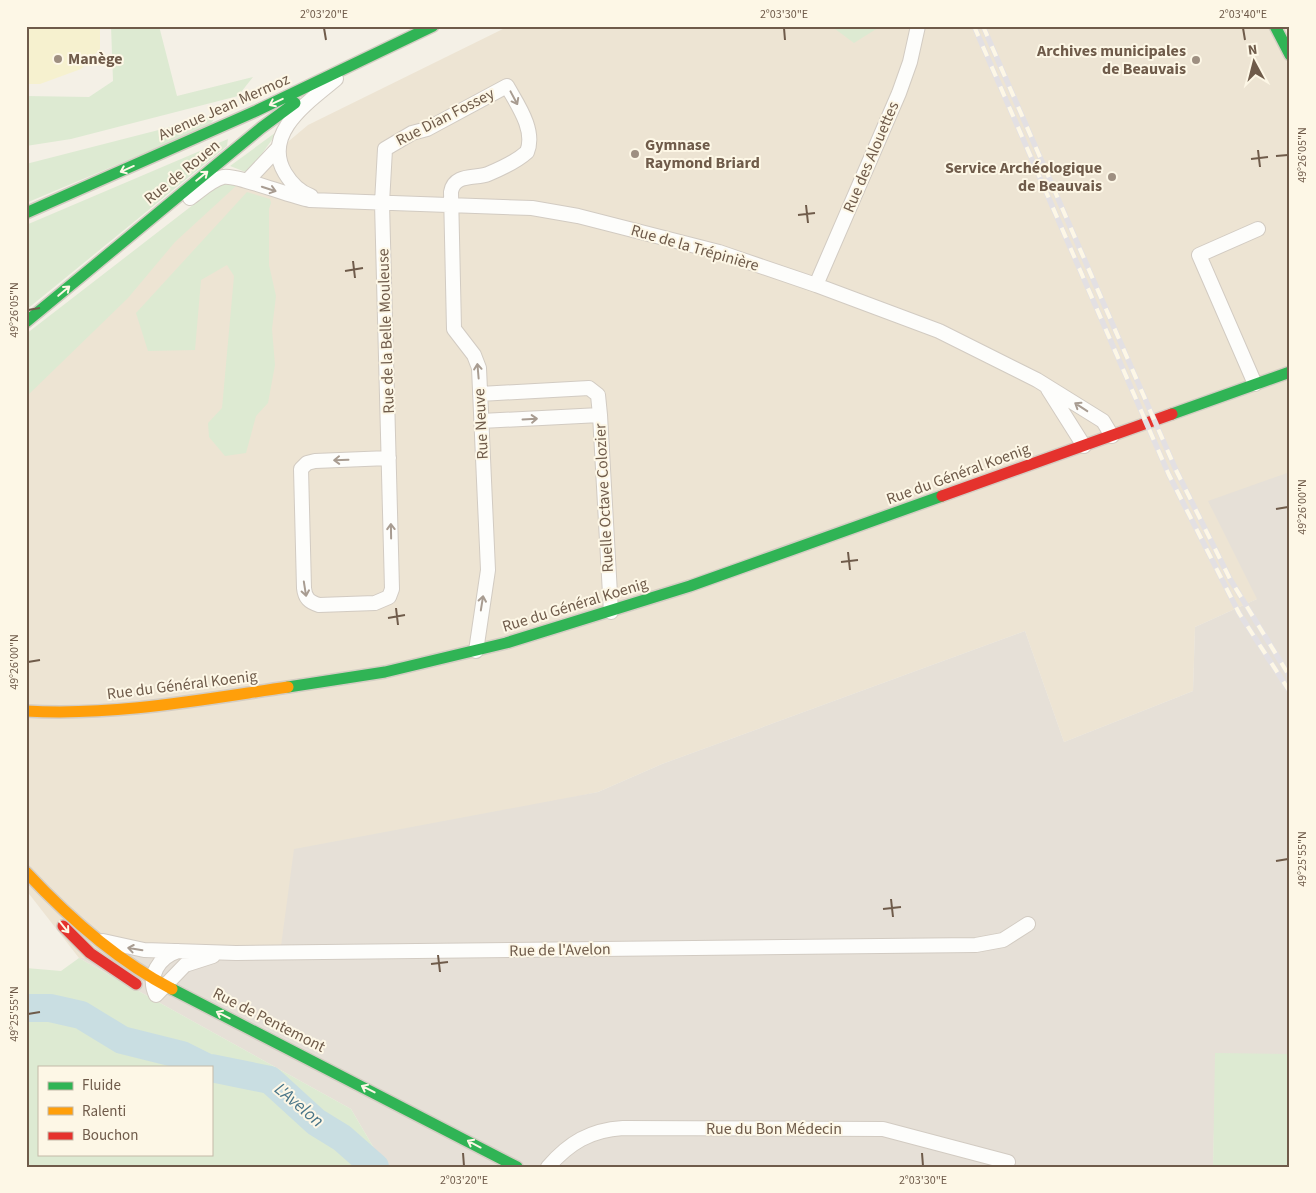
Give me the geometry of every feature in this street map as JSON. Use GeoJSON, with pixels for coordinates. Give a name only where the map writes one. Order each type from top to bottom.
{"type":"FeatureCollection","features":[{"type":"Feature","properties":{"kind":"street","name":"Avenue Jean Mermoz"},"geometry":{"type":"LineString","coordinates":[[26,213],[256,112],[433,26]]}},
{"type":"Feature","properties":{"kind":"street","name":"Rue des Alouettes"},"geometry":{"type":"LineString","coordinates":[[816,285],[899,93],[910,62],[918,26]]}},
{"type":"Feature","properties":{"kind":"street"},"geometry":{"type":"LineString","coordinates":[[1275,26],[1290,55]]}},
{"type":"Feature","properties":{"kind":"street","name":"Rue de Rouen"},"geometry":{"type":"LineString","coordinates":[[26,322],[261,128],[367,59]]}},
{"type":"Feature","properties":{"kind":"street"},"geometry":{"type":"LineString","coordinates":[[247,181],[279,148],[282,135],[290,120],[340,75]]}},
{"type":"Feature","properties":{"kind":"street","name":"Rue Dian Fossey"},"geometry":{"type":"LineString","coordinates":[[382,203],[387,146],[412,133],[427,129],[508,86],[525,119],[529,138],[528,149],[525,154],[486,175],[470,176],[455,184],[452,189],[451,205]]}},
{"type":"Feature","properties":{"kind":"street","name":"Rue de la Trépinière"},"geometry":{"type":"LineString","coordinates":[[279,148],[281,162],[289,178],[301,191],[323,201]]}},
{"type":"Feature","properties":{"kind":"street","name":"Rue de la Trépinière"},"geometry":{"type":"LineString","coordinates":[[148,221],[218,179],[230,176],[293,196],[323,201],[517,206],[560,212],[719,252],[816,285],[926,326],[1026,374],[1103,421],[1112,436]]}},
{"type":"Feature","properties":{"kind":"street","name":"Rue de la Belle Mouleuse"},"geometry":{"type":"LineString","coordinates":[[382,203],[389,458],[391,594],[385,600],[375,603],[319,605],[311,602],[306,597],[304,588],[301,469],[308,463],[315,461],[389,458]]}},
{"type":"Feature","properties":{"kind":"street","name":"Rue Neuve"},"geometry":{"type":"LineString","coordinates":[[451,205],[454,329],[477,360],[480,394],[488,570],[476,651]]}},
{"type":"Feature","properties":{"kind":"street"},"geometry":{"type":"LineString","coordinates":[[1256,384],[1199,255],[1258,229]]}},
{"type":"Feature","properties":{"kind":"street","name":"Rue du Général Koenig"},"geometry":{"type":"LineString","coordinates":[[26,711],[65,713],[133,710],[385,672],[476,651],[610,612],[690,586],[1290,372]]}},
{"type":"Feature","properties":{"kind":"street","name":"Rue de la Trépinière"},"geometry":{"type":"LineString","coordinates":[[1044,385],[1084,446]]}},
{"type":"Feature","properties":{"kind":"street","name":"Ruelle Octave Colozier"},"geometry":{"type":"LineString","coordinates":[[480,394],[589,388],[598,395],[610,612]]}},
{"type":"Feature","properties":{"kind":"street"},"geometry":{"type":"LineString","coordinates":[[481,421],[600,415]]}},
{"type":"Feature","properties":{"kind":"street","name":"Rue de Pentemont"},"geometry":{"type":"LineString","coordinates":[[26,873],[90,935],[152,979]]}},
{"type":"Feature","properties":{"kind":"street","name":"Rue de Pentemont"},"geometry":{"type":"LineString","coordinates":[[26,873],[61,924],[82,946],[109,967],[517,1167]]}},
{"type":"Feature","properties":{"kind":"street","name":"Rue de l'Avelon"},"geometry":{"type":"LineString","coordinates":[[90,935],[127,947],[236,953],[976,945],[1003,940],[1028,924]]}},
{"type":"Feature","properties":{"kind":"street"},"geometry":{"type":"LineString","coordinates":[[178,951],[162,961],[152,979],[163,993],[177,972],[190,963],[213,956],[236,953]]}},
{"type":"Feature","properties":{"kind":"street","name":"Rue du Bon Médecin"},"geometry":{"type":"LineString","coordinates":[[548,1167],[580,1138],[601,1130],[622,1128],[883,1129],[1008,1162]]}},
{"type":"Feature","properties":{"kind":"street"},"geometry":{"type":"LineString","coordinates":[[440,1141],[491,1167]]}},
{"type":"Feature","properties":{"kind":"shaded area"},"geometry":{"type":"Polygon","coordinates":[[[509,26],[1290,26],[1290,472],[1287,474],[1257,599],[1195,627],[1193,691],[1064,742],[1025,631],[662,764],[598,792],[555,801],[282,946],[79,958],[26,890],[26,361],[308,125],[509,26]]]}},
{"type":"Feature","properties":{"kind":"shaded area"},"geometry":{"type":"Polygon","coordinates":[[[1290,472],[1290,1054],[1216,1054],[1213,1167],[385,1167],[351,1109],[79,958],[281,946],[294,849],[598,792],[662,764],[1025,631],[1064,742],[1193,691],[1195,627],[1257,599],[1208,501],[1290,472]]]}},
{"type":"Feature","properties":{"kind":"green space"},"geometry":{"type":"Polygon","coordinates":[[[111,26],[159,26],[177,96],[253,77],[238,96],[71,139],[26,146],[26,96],[89,97],[113,81],[111,26]]]}},
{"type":"Feature","properties":{"kind":"green space"},"geometry":{"type":"Polygon","coordinates":[[[831,26],[881,26],[854,43],[831,26]]]}},
{"type":"Feature","properties":{"kind":"green space"},"geometry":{"type":"Polygon","coordinates":[[[217,115],[209,126],[26,203],[26,164],[217,115]]]}},
{"type":"Feature","properties":{"kind":"green space"},"geometry":{"type":"Polygon","coordinates":[[[279,130],[248,173],[230,166],[279,130]]]}},
{"type":"Feature","properties":{"kind":"green space"},"geometry":{"type":"Polygon","coordinates":[[[228,139],[227,146],[26,310],[26,225],[228,139]]]}},
{"type":"Feature","properties":{"kind":"green space"},"geometry":{"type":"Polygon","coordinates":[[[230,183],[236,186],[175,242],[128,298],[26,397],[26,334],[220,184],[230,183]]]}},
{"type":"Feature","properties":{"kind":"green space"},"geometry":{"type":"Polygon","coordinates":[[[247,192],[270,199],[271,203],[269,209],[269,265],[276,296],[272,329],[275,365],[268,403],[256,416],[246,453],[225,456],[209,437],[208,423],[222,408],[234,276],[227,265],[201,280],[195,350],[148,351],[136,313],[247,192]]]}},
{"type":"Feature","properties":{"kind":"green space"},"geometry":{"type":"Polygon","coordinates":[[[79,958],[351,1109],[385,1167],[26,1167],[26,968],[61,971],[79,958]]]}},
{"type":"Feature","properties":{"kind":"green space"},"geometry":{"type":"Polygon","coordinates":[[[1215,1053],[1290,1054],[1290,1167],[1213,1167],[1215,1053]]]}},
{"type":"Feature","properties":{"kind":"sand","name":"Manège"},"geometry":{"type":"Polygon","coordinates":[[[26,26],[100,26],[100,49],[81,69],[40,84],[26,84],[26,26]]]}},
{"type":"Feature","properties":{"kind":"waterway","name":"L'Avelon"},"geometry":{"type":"LineString","coordinates":[[26,1008],[50,1008],[81,1015],[122,1040],[182,1055],[204,1066]]}},
{"type":"Feature","properties":{"kind":"waterway","name":"L'Avelon"},"geometry":{"type":"LineString","coordinates":[[212,1068],[270,1080],[316,1122],[342,1138],[375,1167]]}},
{"type":"Feature","properties":{"kind":"railway"},"geometry":{"type":"LineString","coordinates":[[974,26],[1169,475],[1239,613],[1290,692]]}},
{"type":"Feature","properties":{"kind":"railway"},"geometry":{"type":"LineString","coordinates":[[983,26],[1176,470],[1230,579],[1290,677]]}},
{"type":"Feature","properties":{"kind":"traffic: fast"},"geometry":{"type":"LineString","coordinates":[[26,213],[256,111],[433,26]]}},
{"type":"Feature","properties":{"kind":"traffic: fast"},"geometry":{"type":"LineString","coordinates":[[1275,26],[1290,55]]}},
{"type":"Feature","properties":{"kind":"traffic: fast"},"geometry":{"type":"LineString","coordinates":[[26,322],[261,128],[295,103]]}},
{"type":"Feature","properties":{"kind":"traffic: fast"},"geometry":{"type":"LineString","coordinates":[[1172,414],[1290,372]]}},
{"type":"Feature","properties":{"kind":"traffic: fast"},"geometry":{"type":"LineString","coordinates":[[288,687],[385,672],[506,643],[690,586],[942,496]]}},
{"type":"Feature","properties":{"kind":"traffic: fast"},"geometry":{"type":"LineString","coordinates":[[172,989],[517,1167]]}},
{"type":"Feature","properties":{"kind":"traffic: slow"},"geometry":{"type":"LineString","coordinates":[[26,711],[59,712],[125,709],[190,702],[288,687]]}},
{"type":"Feature","properties":{"kind":"traffic: slow"},"geometry":{"type":"LineString","coordinates":[[26,872],[59,906],[94,937],[151,978],[172,989]]}},
{"type":"Feature","properties":{"kind":"traffic: jam"},"geometry":{"type":"LineString","coordinates":[[942,496],[1172,414]]}},
{"type":"Feature","properties":{"kind":"traffic: jam"},"geometry":{"type":"LineString","coordinates":[[63,926],[90,953],[136,984]]}},
{"type":"Feature","properties":{"kind":"place","name":"Manège"},"geometry":{"type":"Point","coordinates":[58,59]}},
{"type":"Feature","properties":{"kind":"place","name":"Archives municipales de Beauvais"},"geometry":{"type":"Point","coordinates":[1196,60]}},
{"type":"Feature","properties":{"kind":"place","name":"Gymnase Raymond Briard"},"geometry":{"type":"Point","coordinates":[635,154]}},
{"type":"Feature","properties":{"kind":"place","name":"Service Archéologique de Beauvais"},"geometry":{"type":"Point","coordinates":[1112,177]}}]}
